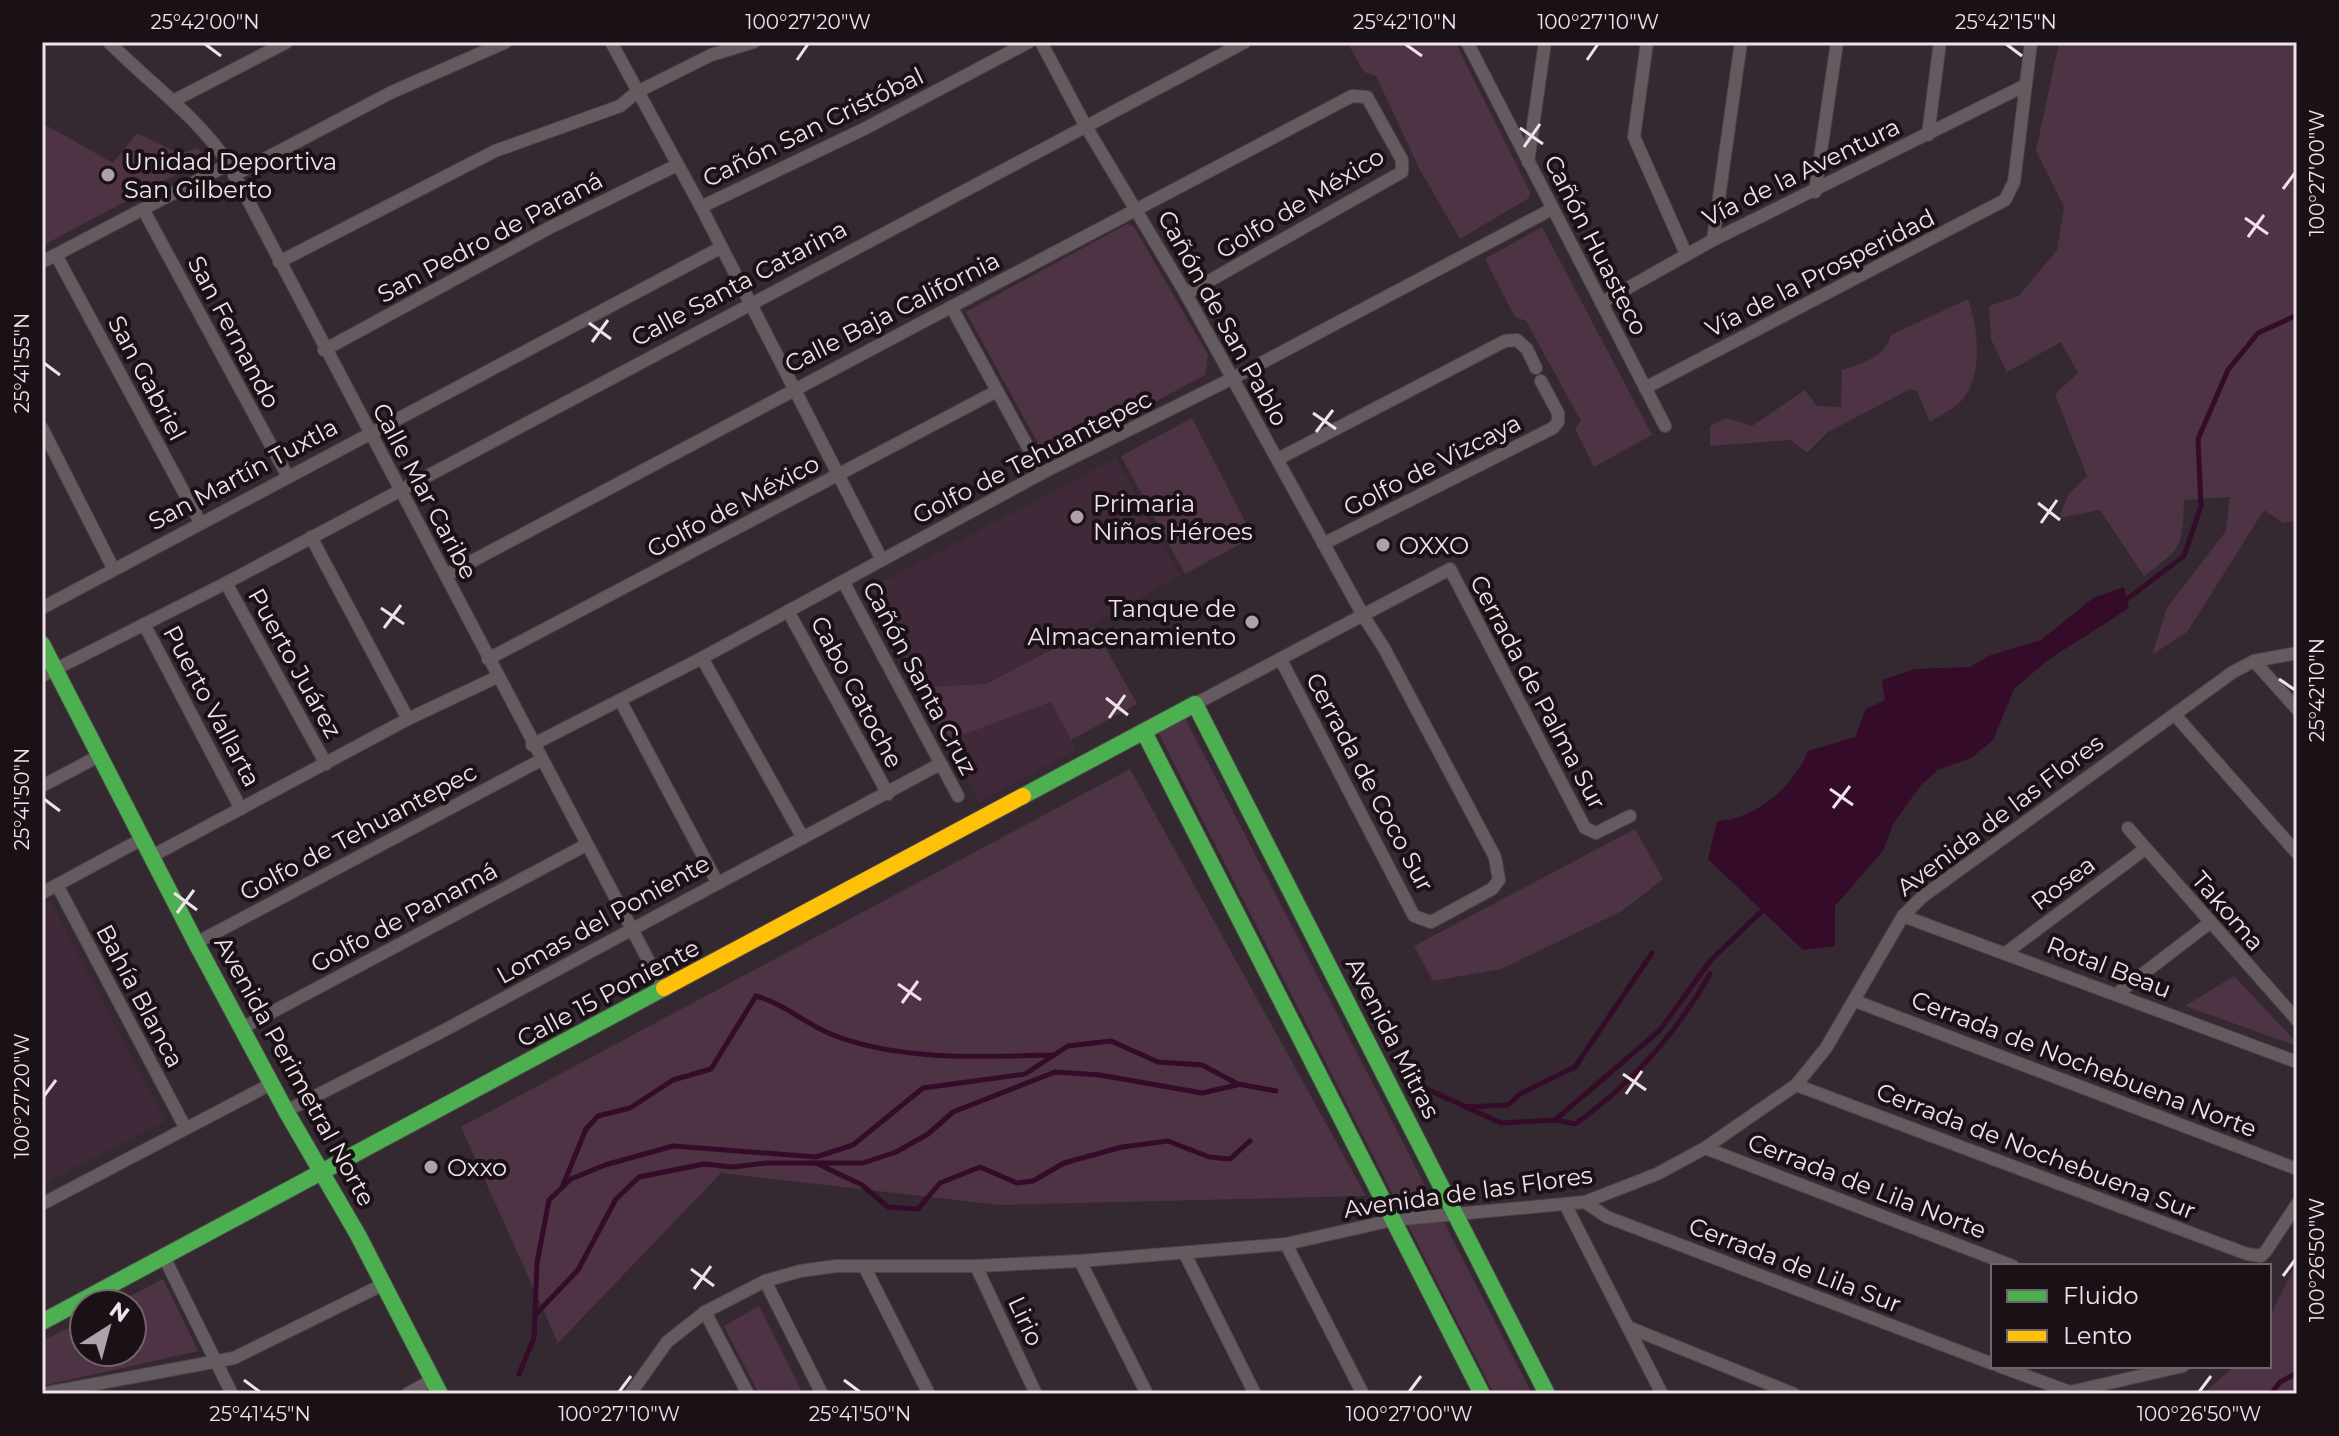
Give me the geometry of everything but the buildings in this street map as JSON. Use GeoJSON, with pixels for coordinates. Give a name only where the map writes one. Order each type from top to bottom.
{"type":"FeatureCollection","features":[{"type":"Feature","properties":{"kind":"street","name":"Calle Mar Caribe"},"geometry":{"type":"LineString","coordinates":[[109,42],[133,67],[175,100],[232,170],[532,745],[664,990]]}},
{"type":"Feature","properties":{"kind":"street"},"geometry":{"type":"LineString","coordinates":[[175,100],[287,42]]}},
{"type":"Feature","properties":{"kind":"street"},"geometry":{"type":"LineString","coordinates":[[42,262],[143,209],[506,42]]}},
{"type":"Feature","properties":{"kind":"street","name":"Cañón Santa Cruz"},"geometry":{"type":"LineString","coordinates":[[611,42],[701,207],[791,389],[882,560]]}},
{"type":"Feature","properties":{"kind":"street"},"geometry":{"type":"LineString","coordinates":[[279,262],[495,151],[620,106],[637,92],[711,55],[754,42]]}},
{"type":"Feature","properties":{"kind":"street","name":"Cañón San Cristóbal"},"geometry":{"type":"LineString","coordinates":[[701,207],[864,129],[1029,42]]}},
{"type":"Feature","properties":{"kind":"street","name":"Cañón de San Pablo"},"geometry":{"type":"LineString","coordinates":[[1041,42],[1085,125],[1186,294],[1323,544],[1384,648],[1495,857],[1499,880],[1483,895],[1431,922],[1423,921]]}},
{"type":"Feature","properties":{"kind":"street","name":"Calle Santa Catarina"},"geometry":{"type":"LineString","coordinates":[[48,673],[226,583],[748,303],[1245,42]]}},
{"type":"Feature","properties":{"kind":"street","name":"Cañón Huasteco"},"geometry":{"type":"LineString","coordinates":[[1467,42],[1665,426]]}},
{"type":"Feature","properties":{"kind":"street"},"geometry":{"type":"LineString","coordinates":[[1528,162],[1545,42]]}},
{"type":"Feature","properties":{"kind":"street"},"geometry":{"type":"LineString","coordinates":[[1647,42],[1634,137],[1686,254]]}},
{"type":"Feature","properties":{"kind":"street"},"geometry":{"type":"LineString","coordinates":[[1713,240],[1741,42]]}},
{"type":"Feature","properties":{"kind":"street"},"geometry":{"type":"LineString","coordinates":[[1815,192],[1837,42]]}},
{"type":"Feature","properties":{"kind":"street"},"geometry":{"type":"LineString","coordinates":[[1928,135],[1940,42]]}},
{"type":"Feature","properties":{"kind":"street"},"geometry":{"type":"LineString","coordinates":[[2024,86],[2031,42]]}},
{"type":"Feature","properties":{"kind":"street","name":"Vía de la Aventura"},"geometry":{"type":"LineString","coordinates":[[1601,303],[1713,240],[2024,86]]}},
{"type":"Feature","properties":{"kind":"street","name":"Vía de la Prosperidad"},"geometry":{"type":"LineString","coordinates":[[1645,388],[1997,206],[2011,192],[2024,86]]}},
{"type":"Feature","properties":{"kind":"street","name":"Calle Baja California"},"geometry":{"type":"LineString","coordinates":[[446,575],[791,389],[1361,94]]}},
{"type":"Feature","properties":{"kind":"street","name":"Golfo de México"},"geometry":{"type":"LineString","coordinates":[[1186,294],[1402,172],[1403,163],[1388,133],[1371,101],[1361,94]]}},
{"type":"Feature","properties":{"kind":"street","name":"San Pedro de Paraná"},"geometry":{"type":"LineString","coordinates":[[324,350],[549,228],[677,165]]}},
{"type":"Feature","properties":{"kind":"street","name":"San Fernando"},"geometry":{"type":"LineString","coordinates":[[143,209],[287,475]]}},
{"type":"Feature","properties":{"kind":"street","name":"Golfo de Tehuantepec"},"geometry":{"type":"LineString","coordinates":[[532,745],[702,658],[1042,473],[1233,378],[1552,209]]}},
{"type":"Feature","properties":{"kind":"street","name":"San Martín Tuxtla"},"geometry":{"type":"LineString","coordinates":[[42,608],[287,475],[720,248]]}},
{"type":"Feature","properties":{"kind":"street","name":"San Gabriel"},"geometry":{"type":"LineString","coordinates":[[56,255],[200,522]]}},
{"type":"Feature","properties":{"kind":"street"},"geometry":{"type":"LineString","coordinates":[[952,308],[1042,473]]}},
{"type":"Feature","properties":{"kind":"street"},"geometry":{"type":"LineString","coordinates":[[1278,459],[1505,341],[1517,340],[1527,349],[1536,368]]}},
{"type":"Feature","properties":{"kind":"street","name":"Golfo de Vizcaya"},"geometry":{"type":"LineString","coordinates":[[1323,544],[1553,428],[1558,422],[1558,413],[1541,381]]}},
{"type":"Feature","properties":{"kind":"street","name":"Golfo de México"},"geometry":{"type":"LineString","coordinates":[[488,659],[997,391]]}},
{"type":"Feature","properties":{"kind":"street"},"geometry":{"type":"LineString","coordinates":[[42,428],[113,568]]}},
{"type":"Feature","properties":{"kind":"street"},"geometry":{"type":"LineString","coordinates":[[311,537],[408,719]]}},
{"type":"Feature","properties":{"kind":"street","name":"Cerrada de Palma Sur"},"geometry":{"type":"LineString","coordinates":[[1364,617],[1450,569],[1585,828],[1590,833],[1596,833],[1630,816]]}},
{"type":"Feature","properties":{"kind":"street","name":"Cañón Santa Cruz"},"geometry":{"type":"LineString","coordinates":[[843,581],[958,796]]}},
{"type":"Feature","properties":{"kind":"street","name":"Puerto Juárez"},"geometry":{"type":"LineString","coordinates":[[226,583],[326,764]]}},
{"type":"Feature","properties":{"kind":"street","name":"Cabo Catoche"},"geometry":{"type":"LineString","coordinates":[[788,611],[888,794]]}},
{"type":"Feature","properties":{"kind":"street"},"geometry":{"type":"LineString","coordinates":[[1195,704],[1364,617]]}},
{"type":"Feature","properties":{"kind":"street","name":"Puerto Vallarta"},"geometry":{"type":"LineString","coordinates":[[144,624],[241,809]]}},
{"type":"Feature","properties":{"kind":"street","name":"Avenida Perimetral Norte"},"geometry":{"type":"LineString","coordinates":[[42,644],[48,673],[99,756],[196,943],[244,1027],[271,1084],[323,1171],[436,1387]]}},
{"type":"Feature","properties":{"kind":"street","name":"Avenida de las Flores"},"geometry":{"type":"LineString","coordinates":[[634,1391],[667,1342],[705,1312],[765,1281],[800,1271],[864,1266],[976,1266],[1080,1261],[1286,1244],[1393,1220],[1585,1202],[1657,1174],[1705,1148],[1796,1085],[1826,1048],[1903,916],[1951,874],[2254,661],[2297,653]]}},
{"type":"Feature","properties":{"kind":"street"},"geometry":{"type":"LineString","coordinates":[[702,658],[803,838]]}},
{"type":"Feature","properties":{"kind":"street","name":"Cerrada de Coco Sur"},"geometry":{"type":"LineString","coordinates":[[1281,660],[1414,916],[1423,921]]}},
{"type":"Feature","properties":{"kind":"street"},"geometry":{"type":"LineString","coordinates":[[2254,661],[2297,709]]}},
{"type":"Feature","properties":{"kind":"street"},"geometry":{"type":"LineString","coordinates":[[152,856],[408,719],[497,677]]}},
{"type":"Feature","properties":{"kind":"street"},"geometry":{"type":"LineString","coordinates":[[620,700],[717,882]]}},
{"type":"Feature","properties":{"kind":"street","name":"Calle 15 Poniente"},"geometry":{"type":"LineString","coordinates":[[42,1322],[1195,704]]}},
{"type":"Feature","properties":{"kind":"street","name":"Avenida Mitras"},"geometry":{"type":"LineString","coordinates":[[1195,704],[1547,1394]]}},
{"type":"Feature","properties":{"kind":"street"},"geometry":{"type":"LineString","coordinates":[[2175,715],[2297,853]]}},
{"type":"Feature","properties":{"kind":"street"},"geometry":{"type":"LineString","coordinates":[[1144,732],[1482,1394]]}},
{"type":"Feature","properties":{"kind":"street"},"geometry":{"type":"LineString","coordinates":[[42,786],[99,756]]}},
{"type":"Feature","properties":{"kind":"street","name":"Golfo de Tehuantepec"},"geometry":{"type":"LineString","coordinates":[[196,943],[541,760]]}},
{"type":"Feature","properties":{"kind":"street","name":"Lomas del Poniente"},"geometry":{"type":"LineString","coordinates":[[286,1111],[632,931],[717,882],[940,764]]}},
{"type":"Feature","properties":{"kind":"street","name":"Takoma"},"geometry":{"type":"LineString","coordinates":[[2128,828],[2208,924],[2297,1020]]}},
{"type":"Feature","properties":{"kind":"street"},"geometry":{"type":"LineString","coordinates":[[42,893],[142,839]]}},
{"type":"Feature","properties":{"kind":"street","name":"Golfo de Panamá"},"geometry":{"type":"LineString","coordinates":[[244,1027],[586,845]]}},
{"type":"Feature","properties":{"kind":"street","name":"Rosea"},"geometry":{"type":"LineString","coordinates":[[2007,952],[2145,849]]}},
{"type":"Feature","properties":{"kind":"street","name":"Bahía Blanca"},"geometry":{"type":"LineString","coordinates":[[57,885],[185,1127]]}},
{"type":"Feature","properties":{"kind":"street","name":"Rotal Beau"},"geometry":{"type":"LineString","coordinates":[[1903,916],[2118,993],[2297,1062]]}},
{"type":"Feature","properties":{"kind":"street"},"geometry":{"type":"LineString","coordinates":[[2118,993],[2208,924]]}},
{"type":"Feature","properties":{"kind":"street","name":"Cerrada de Nochebuena Norte"},"geometry":{"type":"LineString","coordinates":[[1855,1001],[2297,1169]]}},
{"type":"Feature","properties":{"kind":"street"},"geometry":{"type":"LineString","coordinates":[[42,1204],[271,1084]]}},
{"type":"Feature","properties":{"kind":"street","name":"Cerrada de Nochebuena Sur"},"geometry":{"type":"LineString","coordinates":[[1796,1085],[2247,1254],[2261,1256],[2297,1204]]}},
{"type":"Feature","properties":{"kind":"street","name":"Cerrada de Lila Norte"},"geometry":{"type":"LineString","coordinates":[[1705,1148],[2008,1264]]}},
{"type":"Feature","properties":{"kind":"street","name":"Cerrada de Lila Sur"},"geometry":{"type":"LineString","coordinates":[[1585,1202],[1607,1217],[1991,1363]]}},
{"type":"Feature","properties":{"kind":"street"},"geometry":{"type":"LineString","coordinates":[[1565,1204],[1662,1394]]}},
{"type":"Feature","properties":{"kind":"street"},"geometry":{"type":"LineString","coordinates":[[1286,1244],[1363,1394]]}},
{"type":"Feature","properties":{"kind":"street"},"geometry":{"type":"LineString","coordinates":[[1185,1254],[1255,1394]]}},
{"type":"Feature","properties":{"kind":"street"},"geometry":{"type":"LineString","coordinates":[[163,1255],[232,1394]]}},
{"type":"Feature","properties":{"kind":"street"},"geometry":{"type":"LineString","coordinates":[[1080,1261],[1147,1394]]}},
{"type":"Feature","properties":{"kind":"street"},"geometry":{"type":"LineString","coordinates":[[864,1266],[929,1394]]}},
{"type":"Feature","properties":{"kind":"street","name":"Lirio"},"geometry":{"type":"LineString","coordinates":[[976,1266],[1036,1394]]}},
{"type":"Feature","properties":{"kind":"street"},"geometry":{"type":"LineString","coordinates":[[765,1281],[822,1394]]}},
{"type":"Feature","properties":{"kind":"street"},"geometry":{"type":"LineString","coordinates":[[42,1394],[216,1362],[264,1346],[384,1284]]}},
{"type":"Feature","properties":{"kind":"street"},"geometry":{"type":"LineString","coordinates":[[705,1312],[748,1394]]}},
{"type":"Feature","properties":{"kind":"street"},"geometry":{"type":"LineString","coordinates":[[1628,1327],[1794,1394]]}},
{"type":"Feature","properties":{"kind":"street"},"geometry":{"type":"LineString","coordinates":[[2004,1368],[2070,1392],[2174,1368]]}},
{"type":"Feature","properties":{"kind":"street"},"geometry":{"type":"LineString","coordinates":[[407,1394],[436,1387]]}},
{"type":"Feature","properties":{"kind":"shaded area"},"geometry":{"type":"Polygon","coordinates":[[[1347,42],[1455,42],[1530,192],[1529,198],[1460,239],[1420,170],[1376,76],[1364,72],[1347,42]]]}},
{"type":"Feature","properties":{"kind":"shaded area"},"geometry":{"type":"Polygon","coordinates":[[[2059,42],[2297,42],[2297,521],[2283,523],[2264,510],[2187,632],[2152,655],[2167,608],[2226,531],[2230,497],[2184,500],[2178,545],[2144,576],[2100,510],[2059,518],[2068,495],[2087,476],[2055,394],[2078,373],[2061,342],[2007,372],[1991,339],[1989,306],[2019,296],[2057,250],[2064,207],[2036,151],[2059,42]]]}},
{"type":"Feature","properties":{"kind":"shaded area","name":"Unidad Deportiva San Gilberto"},"geometry":{"type":"Polygon","coordinates":[[[42,123],[113,163],[137,133],[180,154],[197,148],[207,158],[42,246],[42,123]]]}},
{"type":"Feature","properties":{"kind":"shaded area"},"geometry":{"type":"Polygon","coordinates":[[[1127,224],[1134,227],[1208,355],[1205,375],[1047,460],[966,312],[1127,224]]]}},
{"type":"Feature","properties":{"kind":"shaded area"},"geometry":{"type":"Polygon","coordinates":[[[1542,227],[1652,435],[1594,467],[1575,429],[1581,421],[1526,321],[1515,317],[1485,259],[1542,227]]]}},
{"type":"Feature","properties":{"kind":"shaded area"},"geometry":{"type":"Polygon","coordinates":[[[1968,299],[1977,351],[1973,379],[1961,401],[1930,422],[1917,391],[1910,389],[1828,432],[1807,453],[1791,440],[1710,446],[1710,426],[1726,418],[1752,426],[1805,390],[1817,406],[1841,407],[1842,370],[1879,354],[1891,335],[1968,299]]]}},
{"type":"Feature","properties":{"kind":"shaded area"},"geometry":{"type":"Polygon","coordinates":[[[1192,418],[1253,537],[1185,574],[1121,456],[1192,418]]]}},
{"type":"Feature","properties":{"kind":"shaded area","name":"Primaria Niños Héroes"},"geometry":{"type":"Polygon","coordinates":[[[1116,458],[1180,576],[986,684],[920,687],[865,591],[1116,458]]]}},
{"type":"Feature","properties":{"kind":"shaded area"},"geometry":{"type":"Polygon","coordinates":[[[2124,587],[2129,608],[2048,660],[2014,689],[1993,740],[1971,758],[1938,770],[1921,785],[1893,824],[1883,851],[1835,906],[1835,946],[1803,950],[1708,859],[1717,821],[1745,815],[1772,799],[1793,777],[1808,751],[1855,737],[1866,709],[1885,700],[1882,680],[1915,669],[1970,667],[1988,656],[2041,640],[2093,598],[2124,587]]]}},
{"type":"Feature","properties":{"kind":"shaded area"},"geometry":{"type":"Polygon","coordinates":[[[1094,627],[1137,704],[1071,740],[1051,702],[946,741],[920,687],[986,684],[1094,627]]]}},
{"type":"Feature","properties":{"kind":"shaded area"},"geometry":{"type":"Polygon","coordinates":[[[1051,702],[1076,750],[979,802],[946,741],[1051,702]]]}},
{"type":"Feature","properties":{"kind":"shaded area"},"geometry":{"type":"Polygon","coordinates":[[[1182,712],[1532,1394],[1494,1394],[1155,726],[1182,712]]]}},
{"type":"Feature","properties":{"kind":"shaded area"},"geometry":{"type":"Polygon","coordinates":[[[1130,769],[1366,1196],[1000,1205],[721,1173],[558,1343],[461,1127],[1130,769]]]}},
{"type":"Feature","properties":{"kind":"shaded area"},"geometry":{"type":"Polygon","coordinates":[[[1635,829],[1663,879],[1622,911],[1501,969],[1433,981],[1414,946],[1635,829]]]}},
{"type":"Feature","properties":{"kind":"shaded area"},"geometry":{"type":"Polygon","coordinates":[[[50,901],[165,1121],[42,1185],[42,905],[50,901]]]}},
{"type":"Feature","properties":{"kind":"shaded area"},"geometry":{"type":"Polygon","coordinates":[[[2234,976],[2297,1043],[2297,1046],[2185,1006],[2234,976]]]}},
{"type":"Feature","properties":{"kind":"shaded area"},"geometry":{"type":"Polygon","coordinates":[[[2297,1262],[2297,1394],[2203,1394],[2232,1368],[2271,1368],[2271,1314],[2297,1262]]]}},
{"type":"Feature","properties":{"kind":"shaded area"},"geometry":{"type":"Polygon","coordinates":[[[163,1279],[198,1351],[148,1362],[146,1288],[163,1279]]]}},
{"type":"Feature","properties":{"kind":"shaded area"},"geometry":{"type":"Polygon","coordinates":[[[759,1306],[803,1394],[759,1394],[724,1326],[759,1306]]]}},
{"type":"Feature","properties":{"kind":"shaded area"},"geometry":{"type":"Polygon","coordinates":[[[68,1328],[68,1368],[122,1368],[42,1386],[42,1341],[68,1328]]]}},
{"type":"Feature","properties":{"kind":"waterway"},"geometry":{"type":"LineString","coordinates":[[2123,602],[2184,556],[2201,506],[2198,439],[2228,370],[2258,333],[2297,315]]}},
{"type":"Feature","properties":{"kind":"waterway"},"geometry":{"type":"LineString","coordinates":[[1407,1080],[1501,1123],[1555,1120],[1660,1030],[1710,961],[1766,907]]}},
{"type":"Feature","properties":{"kind":"waterway"},"geometry":{"type":"LineString","coordinates":[[1465,1107],[1508,1105],[1520,1094],[1575,1067],[1652,953]]}},
{"type":"Feature","properties":{"kind":"waterway"},"geometry":{"type":"LineString","coordinates":[[1556,1120],[1575,1124],[1634,1075],[1683,1017],[1710,974]]}},
{"type":"Feature","properties":{"kind":"waterway"},"geometry":{"type":"LineString","coordinates":[[563,1185],[586,1129],[598,1116],[630,1108],[673,1080],[711,1069],[756,996],[833,1035],[886,1049],[941,1056],[1053,1055]]}},
{"type":"Feature","properties":{"kind":"waterway"},"geometry":{"type":"LineString","coordinates":[[519,1374],[534,1338],[537,1263],[549,1200],[571,1179],[605,1165],[673,1146],[816,1157],[853,1145],[923,1088],[1025,1074],[1068,1046],[1111,1041],[1158,1062],[1202,1065],[1238,1084],[1276,1091]]}},
{"type":"Feature","properties":{"kind":"waterway"},"geometry":{"type":"LineString","coordinates":[[535,1315],[578,1270],[616,1199],[639,1177],[704,1164],[732,1167],[766,1163],[863,1163],[896,1152],[928,1134],[953,1112],[1055,1072],[1100,1075],[1202,1093],[1237,1085]]}},
{"type":"Feature","properties":{"kind":"waterway"},"geometry":{"type":"LineString","coordinates":[[816,1163],[862,1185],[888,1207],[918,1209],[940,1183],[980,1167],[1017,1183],[1033,1181],[1064,1163],[1122,1147],[1168,1141],[1209,1157],[1230,1159],[1250,1141]]}},
{"type":"Feature","properties":{"kind":"waterway"},"geometry":{"type":"LineString","coordinates":[[2271,1394],[2280,1382],[2297,1373]]}},
{"type":"Feature","properties":{"kind":"traffic: fast"},"geometry":{"type":"LineString","coordinates":[[42,644],[196,943],[286,1111],[358,1235],[440,1394]]}},
{"type":"Feature","properties":{"kind":"traffic: fast"},"geometry":{"type":"LineString","coordinates":[[1023,796],[1195,704],[1547,1394]]}},
{"type":"Feature","properties":{"kind":"traffic: fast"},"geometry":{"type":"LineString","coordinates":[[1144,732],[1482,1394]]}},
{"type":"Feature","properties":{"kind":"traffic: fast"},"geometry":{"type":"LineString","coordinates":[[42,1322],[664,988]]}},
{"type":"Feature","properties":{"kind":"traffic: slow"},"geometry":{"type":"LineString","coordinates":[[664,988],[1023,796]]}},
{"type":"Feature","properties":{"kind":"place","name":"Unidad Deportiva San Gilberto"},"geometry":{"type":"Point","coordinates":[108,175]}},
{"type":"Feature","properties":{"kind":"place","name":"Primaria Niños Héroes"},"geometry":{"type":"Point","coordinates":[1077,517]}},
{"type":"Feature","properties":{"kind":"place","name":"OXXO"},"geometry":{"type":"Point","coordinates":[1383,545]}},
{"type":"Feature","properties":{"kind":"place","name":"Tanque de Almacenamiento"},"geometry":{"type":"Point","coordinates":[1252,622]}},
{"type":"Feature","properties":{"kind":"place","name":"Oxxo"},"geometry":{"type":"Point","coordinates":[431,1167]}}]}
